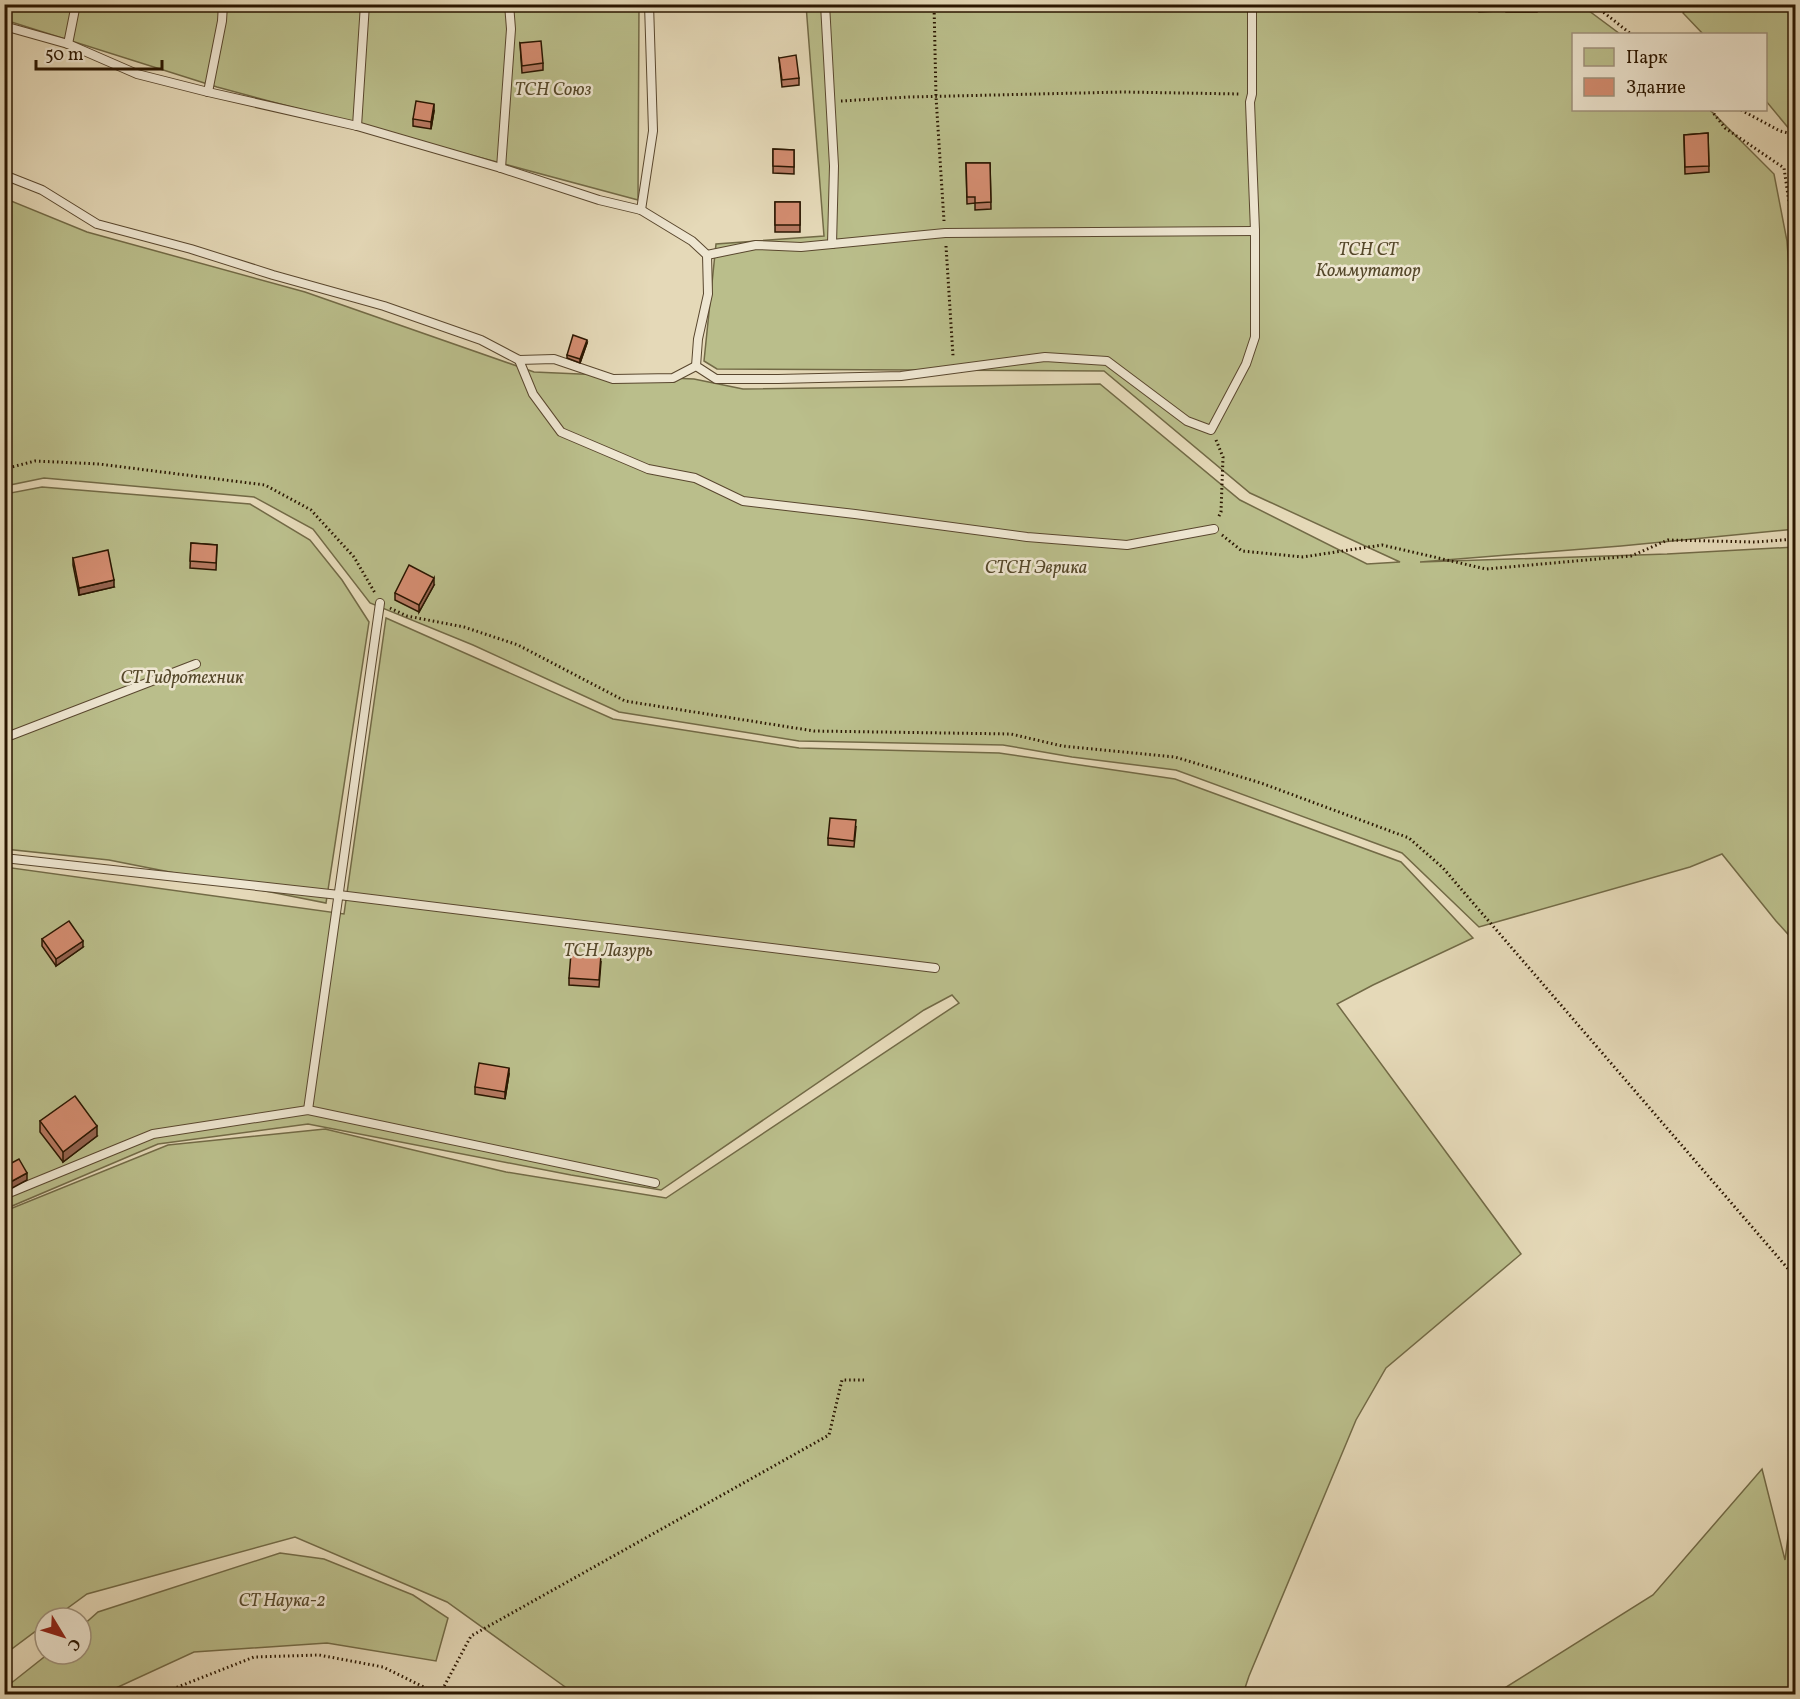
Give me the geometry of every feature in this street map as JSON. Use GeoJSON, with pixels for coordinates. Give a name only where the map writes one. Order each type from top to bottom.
{"type":"FeatureCollection","features":[{"type":"Feature","properties":{"kind":"lane"},"geometry":{"type":"LineString","coordinates":[[68,44],[76,4]]}},
{"type":"Feature","properties":{"kind":"lane"},"geometry":{"type":"LineString","coordinates":[[208,92],[222,21],[223,4]]}},
{"type":"Feature","properties":{"kind":"lane"},"geometry":{"type":"LineString","coordinates":[[357,126],[365,4]]}},
{"type":"Feature","properties":{"kind":"lane"},"geometry":{"type":"LineString","coordinates":[[501,168],[511,29],[509,4]]}},
{"type":"Feature","properties":{"kind":"lane"},"geometry":{"type":"LineString","coordinates":[[641,210],[653,131],[649,4]]}},
{"type":"Feature","properties":{"kind":"lane"},"geometry":{"type":"LineString","coordinates":[[825,4],[834,166],[832,244]]}},
{"type":"Feature","properties":{"kind":"lane"},"geometry":{"type":"LineString","coordinates":[[696,366],[716,379],[778,380],[901,376],[1045,357],[1107,361],[1187,421],[1211,430],[1246,364],[1255,337],[1255,231],[1250,102],[1252,94],[1252,4]]}},
{"type":"Feature","properties":{"kind":"lane"},"geometry":{"type":"LineString","coordinates":[[4,27],[68,44],[137,74],[357,126],[501,168],[599,200],[641,210],[692,241],[706,255],[708,294],[698,339],[696,366]]}},
{"type":"Feature","properties":{"kind":"lane"},"geometry":{"type":"LineString","coordinates":[[4,175],[42,190],[97,224],[384,306],[481,340],[519,360],[554,359],[613,379],[673,378],[696,366]]}},
{"type":"Feature","properties":{"kind":"lane"},"geometry":{"type":"LineString","coordinates":[[706,255],[756,245],[801,247],[945,233],[1255,231]]}},
{"type":"Feature","properties":{"kind":"lane"},"geometry":{"type":"LineString","coordinates":[[519,360],[533,394],[561,432],[648,470],[695,478],[743,501],[855,513],[1027,537],[1127,545],[1214,529]]}},
{"type":"Feature","properties":{"kind":"lane"},"geometry":{"type":"LineString","coordinates":[[308,1110],[380,603]]}},
{"type":"Feature","properties":{"kind":"lane"},"geometry":{"type":"LineString","coordinates":[[4,738],[196,664]]}},
{"type":"Feature","properties":{"kind":"lane"},"geometry":{"type":"LineString","coordinates":[[4,858],[339,895],[934,968]]}},
{"type":"Feature","properties":{"kind":"lane"},"geometry":{"type":"LineString","coordinates":[[4,1196],[153,1134],[308,1110],[655,1184]]}},
{"type":"Feature","properties":{"kind":"path"},"geometry":{"type":"LineString","coordinates":[[934,4],[936,98],[954,369]]}},
{"type":"Feature","properties":{"kind":"path"},"geometry":{"type":"LineString","coordinates":[[1593,4],[1630,33]]}},
{"type":"Feature","properties":{"kind":"path"},"geometry":{"type":"LineString","coordinates":[[831,102],[909,97],[1123,92],[1252,94]]}},
{"type":"Feature","properties":{"kind":"path"},"geometry":{"type":"LineString","coordinates":[[1712,111],[1725,129],[1784,168],[1792,223],[1796,277]]}},
{"type":"Feature","properties":{"kind":"path"},"geometry":{"type":"LineString","coordinates":[[1743,111],[1780,132],[1796,135]]}},
{"type":"Feature","properties":{"kind":"path"},"geometry":{"type":"LineString","coordinates":[[1211,430],[1223,457],[1221,512],[1214,529],[1242,551],[1303,557],[1382,545],[1486,569],[1631,556],[1668,540],[1755,542],[1796,539]]}},
{"type":"Feature","properties":{"kind":"path"},"geometry":{"type":"LineString","coordinates":[[4,469],[35,461],[99,464],[265,485],[311,510],[354,557],[380,603],[407,616],[464,627],[518,645],[625,701],[814,731],[1011,734],[1062,746],[1175,757],[1261,783],[1409,838],[1443,868],[1796,1278]]}},
{"type":"Feature","properties":{"kind":"path"},"geometry":{"type":"LineString","coordinates":[[160,1695],[254,1657],[319,1655],[383,1667],[439,1695],[471,1636],[829,1436],[842,1380],[864,1380]]}},
{"type":"Feature","properties":{"kind":"green space","name":"ТСН Союз"},"geometry":{"type":"Polygon","coordinates":[[[4,5],[639,5],[638,200],[217,87],[5,20],[4,5]]]}},
{"type":"Feature","properties":{"kind":"green space"},"geometry":{"type":"Polygon","coordinates":[[[806,5],[1581,5],[1619,33],[1572,33],[1572,111],[1711,111],[1774,174],[1787,241],[1795,352],[1795,529],[1420,562],[1667,554],[1795,547],[1795,942],[1722,854],[1690,867],[1479,927],[1402,853],[1176,770],[1072,757],[1003,745],[799,741],[619,712],[473,645],[370,603],[313,529],[254,497],[44,478],[5,486],[4,198],[87,232],[305,292],[534,372],[694,379],[743,389],[1100,384],[1240,500],[1367,564],[1400,562],[1250,493],[1104,371],[717,369],[704,361],[716,244],[824,236],[806,5]]]}},
{"type":"Feature","properties":{"kind":"green space"},"geometry":{"type":"Polygon","coordinates":[[[1688,5],[1795,5],[1795,136],[1767,102],[1767,33],[1702,33],[1683,13],[1688,5]]]}},
{"type":"Feature","properties":{"kind":"green space","name":"СТ Гидротехник"},"geometry":{"type":"Polygon","coordinates":[[[42,487],[250,504],[310,540],[342,580],[369,622],[326,903],[109,860],[5,849],[5,494],[42,487]]]}},
{"type":"Feature","properties":{"kind":"green space","name":"ТСН Лазурь"},"geometry":{"type":"Polygon","coordinates":[[[386,618],[613,719],[799,748],[999,753],[1175,779],[1401,862],[1473,938],[1337,1004],[1521,1254],[1386,1368],[1356,1420],[1243,1694],[575,1694],[447,1602],[295,1537],[87,1594],[70,1606],[33,1606],[33,1633],[5,1654],[5,1211],[168,1145],[325,1129],[506,1172],[666,1198],[959,1003],[952,995],[924,1010],[661,1190],[308,1124],[158,1144],[5,1209],[5,867],[344,914],[386,618]]]}},
{"type":"Feature","properties":{"kind":"green space"},"geometry":{"type":"Polygon","coordinates":[[[1762,1469],[1785,1560],[1795,1483],[1795,1694],[1495,1694],[1653,1595],[1762,1469]]]}},
{"type":"Feature","properties":{"kind":"green space","name":"СТ Наука-2"},"geometry":{"type":"Polygon","coordinates":[[[280,1553],[324,1559],[413,1595],[448,1618],[436,1661],[327,1643],[194,1652],[103,1694],[5,1694],[5,1688],[33,1666],[93,1666],[93,1616],[98,1612],[280,1553]]]}},
{"type":"Feature","properties":{"kind":"building"},"geometry":{"type":"Polygon","coordinates":[[[541,41],[543,63],[522,66],[520,43],[541,41]]]}},
{"type":"Feature","properties":{"kind":"building"},"geometry":{"type":"Polygon","coordinates":[[[796,55],[799,78],[782,80],[779,58],[796,55]]]}},
{"type":"Feature","properties":{"kind":"building"},"geometry":{"type":"Polygon","coordinates":[[[416,101],[434,104],[431,122],[413,119],[416,101]]]}},
{"type":"Feature","properties":{"kind":"building"},"geometry":{"type":"Polygon","coordinates":[[[1708,133],[1709,166],[1685,167],[1684,135],[1708,133]]]}},
{"type":"Feature","properties":{"kind":"building"},"geometry":{"type":"Polygon","coordinates":[[[773,149],[794,150],[794,167],[773,166],[773,149]]]}},
{"type":"Feature","properties":{"kind":"building"},"geometry":{"type":"Polygon","coordinates":[[[966,163],[990,163],[991,202],[975,203],[975,197],[967,197],[966,163]]]}},
{"type":"Feature","properties":{"kind":"building"},"geometry":{"type":"Polygon","coordinates":[[[775,202],[800,202],[800,225],[775,225],[775,202]]]}},
{"type":"Feature","properties":{"kind":"building"},"geometry":{"type":"Polygon","coordinates":[[[573,335],[587,340],[580,359],[567,355],[573,335]]]}},
{"type":"Feature","properties":{"kind":"building"},"geometry":{"type":"Polygon","coordinates":[[[191,543],[217,545],[216,563],[190,561],[191,543]]]}},
{"type":"Feature","properties":{"kind":"building"},"geometry":{"type":"Polygon","coordinates":[[[108,550],[114,580],[79,588],[73,558],[108,550]]]}},
{"type":"Feature","properties":{"kind":"building"},"geometry":{"type":"Polygon","coordinates":[[[409,565],[434,578],[419,605],[395,593],[409,565]]]}},
{"type":"Feature","properties":{"kind":"building"},"geometry":{"type":"Polygon","coordinates":[[[830,818],[856,820],[854,841],[828,838],[830,818]]]}},
{"type":"Feature","properties":{"kind":"building"},"geometry":{"type":"Polygon","coordinates":[[[69,921],[83,941],[56,959],[42,939],[69,921]]]}},
{"type":"Feature","properties":{"kind":"building"},"geometry":{"type":"Polygon","coordinates":[[[571,953],[601,955],[599,980],[569,978],[571,953]]]}},
{"type":"Feature","properties":{"kind":"building"},"geometry":{"type":"Polygon","coordinates":[[[479,1063],[509,1068],[505,1092],[475,1087],[479,1063]]]}},
{"type":"Feature","properties":{"kind":"building"},"geometry":{"type":"Polygon","coordinates":[[[75,1096],[97,1126],[63,1152],[40,1121],[75,1096]]]}},
{"type":"Feature","properties":{"kind":"building"},"geometry":{"type":"Polygon","coordinates":[[[19,1159],[27,1173],[5,1185],[4,1167],[19,1159]]]}},
{"type":"Feature","properties":{"kind":"park label","name":"ТСН СТ Коммутатор"},"geometry":{"type":"Point","coordinates":[1368,259]}},
{"type":"Feature","properties":{"kind":"park label","name":"СТСН Эврика"},"geometry":{"type":"Point","coordinates":[1036,567]}}]}
